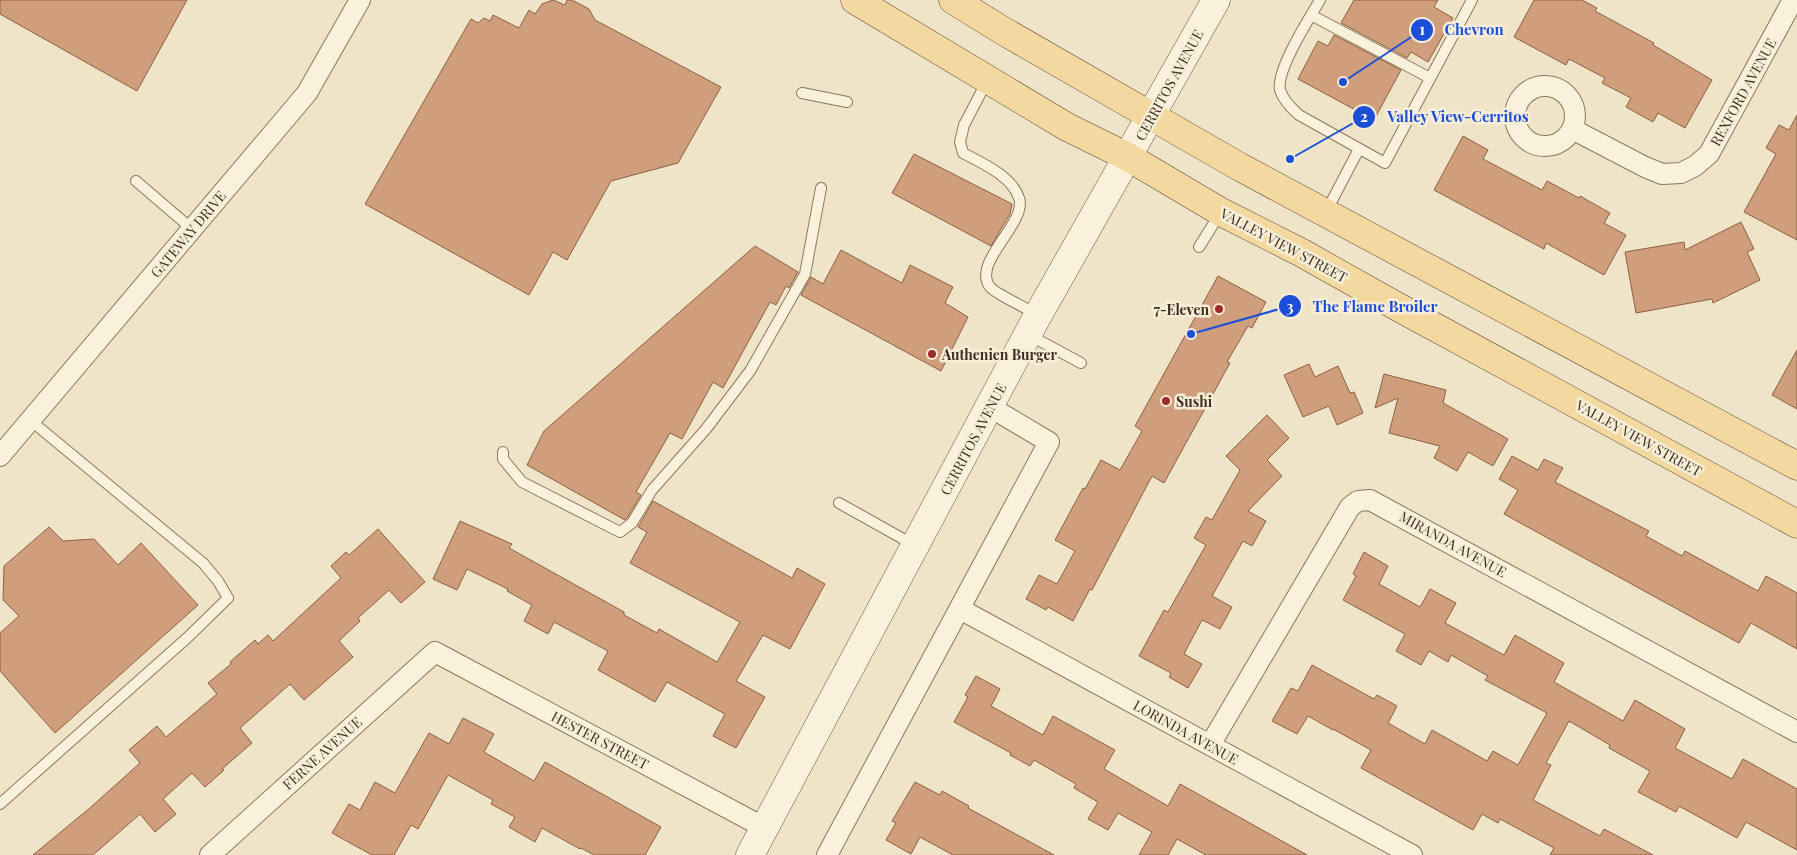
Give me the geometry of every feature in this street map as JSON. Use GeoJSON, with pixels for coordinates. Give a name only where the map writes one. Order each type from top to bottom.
{"type":"FeatureCollection","features":[{"type":"Feature","properties":{"kind":"main road","name":"VALLEY VIEW STREET"},"geometry":{"type":"LineString","coordinates":[[855,0],[1067,127],[1128,157],[1221,212],[1302,253],[1415,317],[1797,524]]}},
{"type":"Feature","properties":{"kind":"main road"},"geometry":{"type":"LineString","coordinates":[[953,0],[1151,116],[1325,213],[1797,466]]}},
{"type":"Feature","properties":{"kind":"main road","name":"CERRITOS AVENUE"},"geometry":{"type":"LineString","coordinates":[[750,855],[1034,325],[1216,0]]}},
{"type":"Feature","properties":{"kind":"street","name":"GATEWAY DRIVE"},"geometry":{"type":"LineString","coordinates":[[0,456],[308,93],[360,0]]}},
{"type":"Feature","properties":{"kind":"street","name":"REXFORD AVENUE"},"geometry":{"type":"LineString","coordinates":[[1572,129],[1662,174],[1681,173],[1695,166],[1709,154],[1793,0]]}},
{"type":"Feature","properties":{"kind":"street"},"geometry":{"type":"LineString","coordinates":[[827,855],[1050,442],[990,407]]}},
{"type":"Feature","properties":{"kind":"street","name":"MIRANDA AVENUE"},"geometry":{"type":"LineString","coordinates":[[1210,745],[1350,507],[1358,501],[1370,500],[1797,732]]}},
{"type":"Feature","properties":{"kind":"street","name":"LORINDA AVENUE"},"geometry":{"type":"LineString","coordinates":[[960,609],[1412,855]]}},
{"type":"Feature","properties":{"kind":"street","name":"HESTER STREET"},"geometry":{"type":"LineString","coordinates":[[435,652],[765,828]]}},
{"type":"Feature","properties":{"kind":"street","name":"FERNE AVENUE"},"geometry":{"type":"LineString","coordinates":[[219,853],[435,652]]}},
{"type":"Feature","properties":{"kind":"lane"},"geometry":{"type":"LineString","coordinates":[[1320,0],[1286,62],[1280,89],[1289,106],[1299,115],[1385,163],[1470,1]]}},
{"type":"Feature","properties":{"kind":"lane"},"geometry":{"type":"LineString","coordinates":[[1311,15],[1430,78]]}},
{"type":"Feature","properties":{"kind":"lane"},"geometry":{"type":"LineString","coordinates":[[987,79],[964,126],[960,142],[964,153],[990,168],[1011,184],[1019,198],[1020,206],[986,268],[986,280],[992,288],[1034,325],[1081,363]]}},
{"type":"Feature","properties":{"kind":"lane"},"geometry":{"type":"LineString","coordinates":[[802,93],[847,102]]}},
{"type":"Feature","properties":{"kind":"lane"},"geometry":{"type":"LineString","coordinates":[[1325,213],[1359,149]]}},
{"type":"Feature","properties":{"kind":"lane"},"geometry":{"type":"LineString","coordinates":[[136,181],[192,229]]}},
{"type":"Feature","properties":{"kind":"lane"},"geometry":{"type":"LineString","coordinates":[[503,452],[503,459],[522,482],[620,532],[632,523],[652,490],[706,429],[750,371],[805,274],[821,188]]}},
{"type":"Feature","properties":{"kind":"lane"},"geometry":{"type":"LineString","coordinates":[[1199,247],[1221,212]]}},
{"type":"Feature","properties":{"kind":"lane"},"geometry":{"type":"LineString","coordinates":[[0,804],[187,638],[228,598],[218,581],[203,563],[30,420]]}},
{"type":"Feature","properties":{"kind":"lane"},"geometry":{"type":"LineString","coordinates":[[839,503],[915,545]]}},
{"type":"Feature","properties":{"kind":"building"},"geometry":{"type":"Polygon","coordinates":[[[0,0],[187,0],[137,91],[0,14],[0,0]]]}},
{"type":"Feature","properties":{"kind":"building"},"geometry":{"type":"Polygon","coordinates":[[[553,0],[565,5],[567,0],[572,0],[589,9],[595,20],[721,87],[678,163],[611,181],[567,260],[553,252],[529,295],[365,204],[471,19],[478,23],[484,18],[490,21],[493,15],[519,28],[529,10],[535,14],[542,4],[553,0]]]}},
{"type":"Feature","properties":{"kind":"building"},"geometry":{"type":"Polygon","coordinates":[[[1354,0],[1438,0],[1434,7],[1453,18],[1428,62],[1411,52],[1407,58],[1341,23],[1354,0]]]}},
{"type":"Feature","properties":{"kind":"building"},"geometry":{"type":"Polygon","coordinates":[[[1534,0],[1582,0],[1597,8],[1595,11],[1654,43],[1653,45],[1712,80],[1685,128],[1658,113],[1653,122],[1626,107],[1631,98],[1602,83],[1605,78],[1569,59],[1566,65],[1514,37],[1534,0]]]}},
{"type":"Feature","properties":{"kind":"building"},"geometry":{"type":"Polygon","coordinates":[[[1334,35],[1401,70],[1374,120],[1298,79],[1318,41],[1328,46],[1334,35]]]}},
{"type":"Feature","properties":{"kind":"building"},"geometry":{"type":"Polygon","coordinates":[[[1797,115],[1797,240],[1744,212],[1776,154],[1766,148],[1779,125],[1789,130],[1797,115]]]}},
{"type":"Feature","properties":{"kind":"building"},"geometry":{"type":"Polygon","coordinates":[[[1463,136],[1488,150],[1483,159],[1542,190],[1547,181],[1579,198],[1580,196],[1610,213],[1604,223],[1626,235],[1604,275],[1546,243],[1544,249],[1434,190],[1463,136]]]}},
{"type":"Feature","properties":{"kind":"building"},"geometry":{"type":"Polygon","coordinates":[[[914,154],[1012,204],[1010,214],[991,246],[892,193],[914,154]]]}},
{"type":"Feature","properties":{"kind":"building"},"geometry":{"type":"Polygon","coordinates":[[[1741,222],[1754,249],[1747,252],[1760,280],[1713,303],[1712,299],[1636,313],[1625,252],[1684,242],[1685,250],[1741,222]]]}},
{"type":"Feature","properties":{"kind":"building"},"geometry":{"type":"Polygon","coordinates":[[[755,246],[798,272],[789,288],[786,286],[776,305],[770,302],[723,388],[713,382],[682,439],[670,433],[636,492],[641,495],[625,520],[527,465],[544,431],[755,246]]]}},
{"type":"Feature","properties":{"kind":"building"},"geometry":{"type":"Polygon","coordinates":[[[841,250],[902,283],[910,265],[953,287],[945,303],[968,317],[941,371],[801,295],[811,277],[823,284],[841,250]]]}},
{"type":"Feature","properties":{"kind":"building"},"geometry":{"type":"Polygon","coordinates":[[[1218,276],[1266,302],[1252,328],[1248,326],[1227,362],[1230,363],[1164,483],[1152,476],[1092,590],[1090,589],[1073,621],[1048,607],[1046,610],[1026,599],[1039,575],[1057,584],[1075,551],[1055,540],[1083,488],[1085,489],[1101,460],[1120,470],[1142,431],[1135,426],[1218,276]]]}},
{"type":"Feature","properties":{"kind":"building"},"geometry":{"type":"Polygon","coordinates":[[[1797,350],[1797,409],[1772,395],[1797,350]]]}},
{"type":"Feature","properties":{"kind":"building"},"geometry":{"type":"Polygon","coordinates":[[[1309,364],[1315,377],[1338,366],[1350,393],[1354,392],[1363,413],[1337,425],[1329,406],[1303,417],[1284,375],[1309,364]]]}},
{"type":"Feature","properties":{"kind":"building"},"geometry":{"type":"Polygon","coordinates":[[[1384,374],[1446,390],[1443,403],[1508,439],[1493,466],[1468,452],[1457,471],[1434,458],[1440,446],[1389,433],[1398,398],[1375,408],[1384,374]]]}},
{"type":"Feature","properties":{"kind":"building"},"geometry":{"type":"Polygon","coordinates":[[[1267,415],[1289,438],[1267,460],[1282,476],[1248,511],[1266,521],[1252,546],[1243,541],[1212,596],[1232,607],[1220,629],[1202,620],[1184,654],[1202,664],[1188,688],[1169,677],[1171,673],[1139,656],[1164,610],[1168,612],[1206,545],[1194,538],[1206,517],[1212,520],[1240,470],[1226,456],[1267,415]]]}},
{"type":"Feature","properties":{"kind":"building"},"geometry":{"type":"Polygon","coordinates":[[[1512,456],[1538,470],[1544,459],[1563,468],[1555,482],[1649,531],[1646,536],[1682,556],[1685,551],[1758,591],[1766,576],[1797,593],[1797,649],[1751,623],[1739,643],[1504,514],[1518,490],[1499,479],[1512,456]]]}},
{"type":"Feature","properties":{"kind":"building"},"geometry":{"type":"Polygon","coordinates":[[[653,501],[792,578],[797,568],[825,584],[790,649],[763,635],[736,681],[765,697],[736,748],[713,736],[725,714],[667,682],[655,702],[598,670],[608,651],[554,622],[548,634],[524,621],[532,605],[507,591],[508,589],[467,569],[457,590],[433,579],[460,521],[512,544],[509,548],[624,612],[624,615],[657,633],[659,629],[717,662],[740,622],[630,563],[647,532],[638,527],[653,501]]]}},
{"type":"Feature","properties":{"kind":"building"},"geometry":{"type":"Polygon","coordinates":[[[49,527],[63,541],[94,539],[118,565],[141,543],[198,605],[55,733],[0,671],[0,633],[19,616],[3,600],[4,566],[49,527]]]}},
{"type":"Feature","properties":{"kind":"building"},"geometry":{"type":"Polygon","coordinates":[[[378,529],[425,582],[401,603],[389,590],[358,618],[360,621],[339,641],[353,657],[304,700],[290,684],[240,728],[252,743],[222,769],[224,770],[205,787],[192,773],[163,799],[176,814],[155,832],[140,814],[93,855],[33,855],[140,763],[129,750],[157,726],[166,737],[217,694],[208,683],[231,664],[230,662],[255,640],[258,644],[268,635],[273,641],[341,578],[331,566],[346,552],[349,555],[378,529]]]}},
{"type":"Feature","properties":{"kind":"building"},"geometry":{"type":"Polygon","coordinates":[[[1364,552],[1388,566],[1379,584],[1420,607],[1430,589],[1456,603],[1445,623],[1504,655],[1515,635],[1564,663],[1554,682],[1623,721],[1635,700],[1685,729],[1675,748],[1732,779],[1743,759],[1797,789],[1797,850],[1746,822],[1737,838],[1679,806],[1676,812],[1638,792],[1650,771],[1609,748],[1610,745],[1569,721],[1546,763],[1551,765],[1533,800],[1600,836],[1604,829],[1653,855],[1550,855],[1554,848],[1500,819],[1498,823],[1482,814],[1473,830],[1361,768],[1371,750],[1333,729],[1308,716],[1297,734],[1272,721],[1291,688],[1298,691],[1312,665],[1374,699],[1377,695],[1397,706],[1388,723],[1425,744],[1432,730],[1487,761],[1493,751],[1518,765],[1547,713],[1485,680],[1488,676],[1451,655],[1448,662],[1429,651],[1421,665],[1396,651],[1405,634],[1343,600],[1356,576],[1353,574],[1364,552]]]}},
{"type":"Feature","properties":{"kind":"building"},"geometry":{"type":"Polygon","coordinates":[[[976,676],[1000,689],[991,706],[1043,735],[1053,716],[1115,750],[1104,769],[1168,806],[1180,784],[1307,855],[1206,855],[1177,839],[1168,855],[1139,855],[1152,832],[1118,813],[1108,830],[1088,819],[1098,802],[1074,788],[1076,784],[1034,760],[1030,766],[1010,755],[1011,753],[954,722],[968,697],[965,695],[976,676]]]}},
{"type":"Feature","properties":{"kind":"building"},"geometry":{"type":"Polygon","coordinates":[[[463,718],[494,734],[484,752],[534,781],[545,762],[661,827],[645,855],[594,855],[542,828],[535,842],[509,827],[515,817],[491,804],[493,800],[448,775],[418,829],[411,825],[394,855],[372,855],[332,833],[349,804],[360,810],[375,782],[395,793],[429,733],[449,744],[463,718]]]}},
{"type":"Feature","properties":{"kind":"building"},"geometry":{"type":"Polygon","coordinates":[[[915,782],[940,795],[942,791],[969,806],[968,808],[1054,855],[953,855],[920,837],[911,854],[886,840],[896,823],[892,821],[915,782]]]}},
{"type":"Feature","properties":{"kind":"place","name":"Chevron"},"geometry":{"type":"Point","coordinates":[1343,82]}},
{"type":"Feature","properties":{"kind":"place","name":"Valley View-Cerritos"},"geometry":{"type":"Point","coordinates":[1290,159]}},
{"type":"Feature","properties":{"kind":"place","name":"7-Eleven"},"geometry":{"type":"Point","coordinates":[1219,309]}},
{"type":"Feature","properties":{"kind":"place","name":"The Flame Broiler"},"geometry":{"type":"Point","coordinates":[1191,334]}},
{"type":"Feature","properties":{"kind":"place","name":"Authenien Burger"},"geometry":{"type":"Point","coordinates":[932,354]}},
{"type":"Feature","properties":{"kind":"place","name":"Sushi"},"geometry":{"type":"Point","coordinates":[1166,401]}}]}
